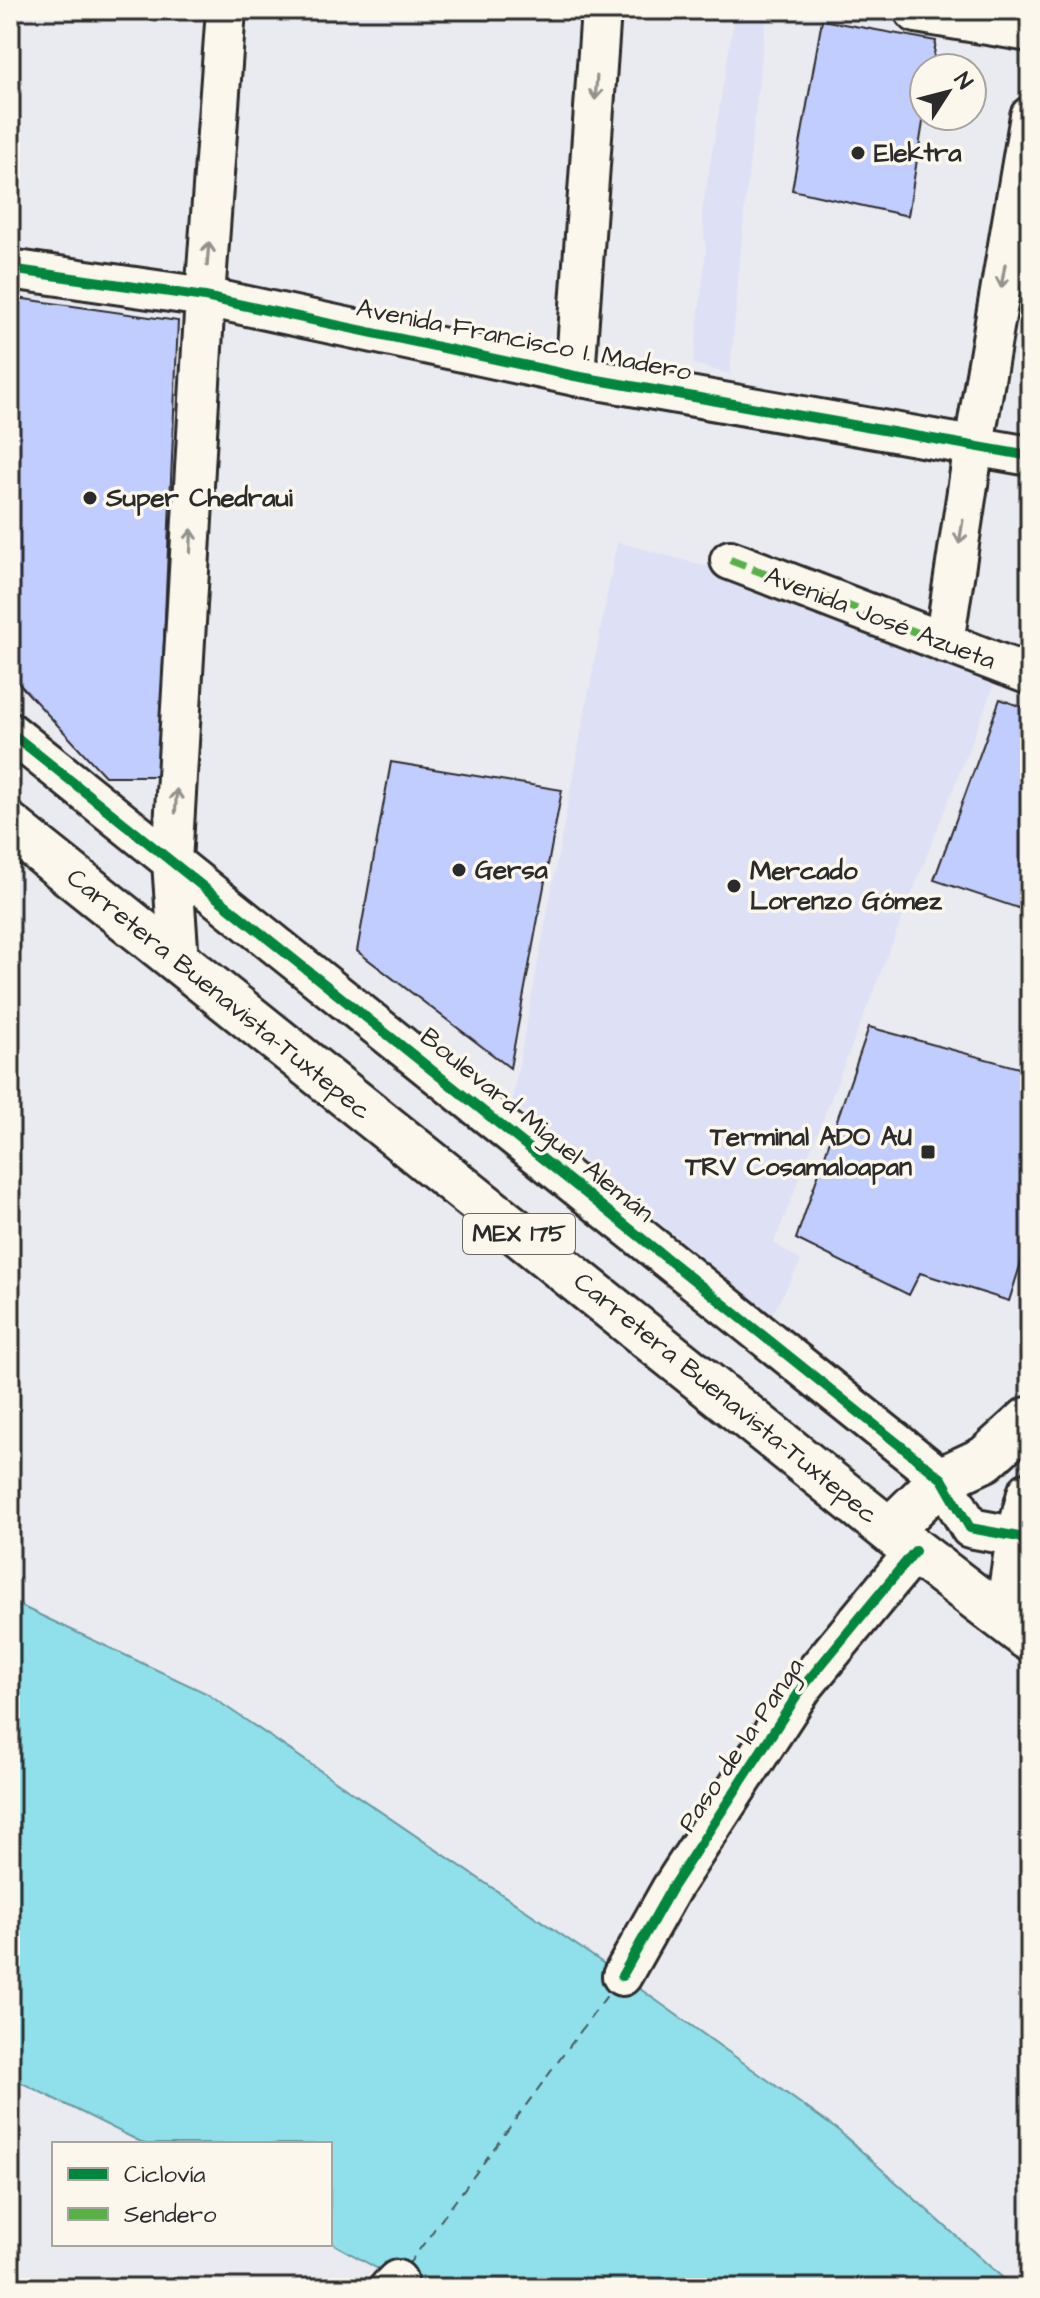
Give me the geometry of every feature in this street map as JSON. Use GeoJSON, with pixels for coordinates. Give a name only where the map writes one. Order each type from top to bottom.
{"type":"FeatureCollection","features":[{"type":"Feature","properties":{"kind":"main road"},"geometry":{"type":"LineString","coordinates":[[895,10],[1030,30]]}},
{"type":"Feature","properties":{"kind":"main road"},"geometry":{"type":"LineString","coordinates":[[917,10],[1030,30]]}},
{"type":"Feature","properties":{"kind":"main road","name":"Carretera Buenavista-Tuxtepec"},"geometry":{"type":"LineString","coordinates":[[10,826],[1029,1638]]}},
{"type":"Feature","properties":{"kind":"main road"},"geometry":{"type":"LineString","coordinates":[[903,1540],[942,1479],[985,1459],[1029,1431]]}},
{"type":"Feature","properties":{"kind":"main road"},"geometry":{"type":"LineString","coordinates":[[1029,1638],[1012,1584],[1024,1542],[1030,1494]]}},
{"type":"Feature","properties":{"kind":"street"},"geometry":{"type":"LineString","coordinates":[[179,962],[172,862],[205,297],[226,10]]}},
{"type":"Feature","properties":{"kind":"street"},"geometry":{"type":"LineString","coordinates":[[575,376],[601,10]]}},
{"type":"Feature","properties":{"kind":"street"},"geometry":{"type":"LineString","coordinates":[[944,643],[1030,116]]}},
{"type":"Feature","properties":{"kind":"street","name":"Avenida Francisco I. Madero"},"geometry":{"type":"LineString","coordinates":[[10,269],[205,297],[575,376],[1030,456]]}},
{"type":"Feature","properties":{"kind":"street","name":"Avenida José Azueta"},"geometry":{"type":"LineString","coordinates":[[730,560],[1030,675]]}},
{"type":"Feature","properties":{"kind":"street","name":"Boulevard Miguel Alemán"},"geometry":{"type":"LineString","coordinates":[[10,732],[942,1479],[970,1528],[1024,1542]]}},
{"type":"Feature","properties":{"kind":"street","name":"Paso de la Panga"},"geometry":{"type":"LineString","coordinates":[[622,1976],[671,1889],[903,1540]]}},
{"type":"Feature","properties":{"kind":"shaded area"},"geometry":{"type":"Polygon","coordinates":[[[735,13],[766,17],[730,374],[693,364],[706,251],[702,213],[735,13]]]}},
{"type":"Feature","properties":{"kind":"shaded area","name":"Mercado Lorenzo Gómez"},"geometry":{"type":"Polygon","coordinates":[[[617,542],[772,584],[1000,670],[774,1243],[801,1261],[772,1315],[512,1101],[617,542]]]}},
{"type":"Feature","properties":{"kind":"water"},"geometry":{"type":"Polygon","coordinates":[[[10,1601],[206,1693],[622,1976],[839,2131],[1014,2288],[412,2288],[332,2243],[332,2142],[141,2142],[10,2077],[10,1601]]]}},
{"type":"Feature","properties":{"kind":"building","name":"Elektra"},"geometry":{"type":"Polygon","coordinates":[[[822,20],[936,41],[934,52],[908,52],[908,132],[921,132],[908,216],[792,190],[822,20]]]}},
{"type":"Feature","properties":{"kind":"building","name":"Super Chedraui"},"geometry":{"type":"Polygon","coordinates":[[[10,297],[178,321],[158,776],[105,776],[10,674],[10,297]]]}},
{"type":"Feature","properties":{"kind":"building"},"geometry":{"type":"Polygon","coordinates":[[[1000,699],[1030,710],[1030,912],[934,880],[1000,699]]]}},
{"type":"Feature","properties":{"kind":"building","name":"Gersa"},"geometry":{"type":"Polygon","coordinates":[[[391,762],[562,790],[510,1068],[357,951],[391,762]]]}},
{"type":"Feature","properties":{"kind":"building","name":"Terminal ADO AU TRV Cosamaloapan"},"geometry":{"type":"Polygon","coordinates":[[[869,1027],[1030,1071],[1030,1234],[1009,1301],[920,1273],[909,1295],[796,1239],[869,1027]]]}},
{"type":"Feature","properties":{"kind":"ferry route"},"geometry":{"type":"LineString","coordinates":[[408,2265],[611,1990]]}},
{"type":"Feature","properties":{"kind":"marked path"},"geometry":{"type":"LineString","coordinates":[[730,560],[944,643]]}},
{"type":"Feature","properties":{"kind":"cycle path"},"geometry":{"type":"LineString","coordinates":[[10,269],[205,297],[575,376],[1030,456]]}},
{"type":"Feature","properties":{"kind":"cycle path"},"geometry":{"type":"LineString","coordinates":[[10,732],[942,1479],[970,1528],[1019,1537],[1030,1546]]}},
{"type":"Feature","properties":{"kind":"cycle path"},"geometry":{"type":"LineString","coordinates":[[622,1976],[671,1889],[802,1688],[915,1551]]}},
{"type":"Feature","properties":{"kind":"place","name":"Elektra"},"geometry":{"type":"Point","coordinates":[858,153]}},
{"type":"Feature","properties":{"kind":"place","name":"Super Chedraui"},"geometry":{"type":"Point","coordinates":[90,498]}},
{"type":"Feature","properties":{"kind":"place","name":"Gersa"},"geometry":{"type":"Point","coordinates":[459,870]}},
{"type":"Feature","properties":{"kind":"place","name":"Mercado Lorenzo Gómez"},"geometry":{"type":"Point","coordinates":[734,886]}},
{"type":"Feature","properties":{"kind":"place","name":"Terminal ADO AU TRV Cosamaloapan"},"geometry":{"type":"Point","coordinates":[928,1152]}}]}
